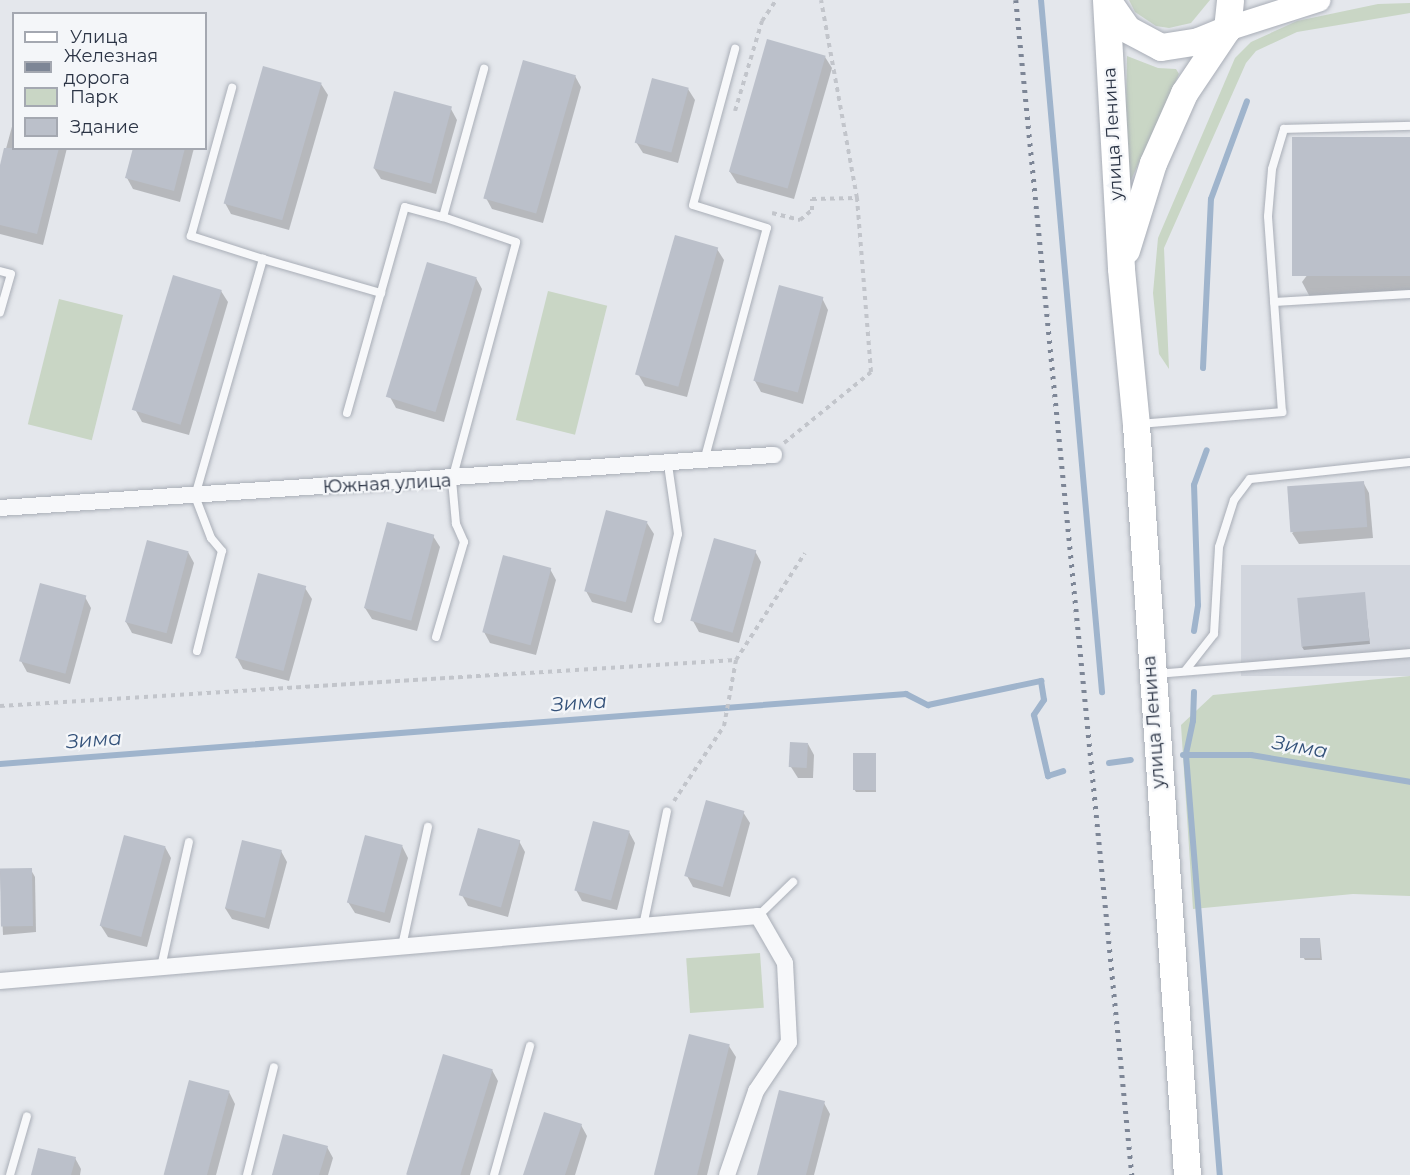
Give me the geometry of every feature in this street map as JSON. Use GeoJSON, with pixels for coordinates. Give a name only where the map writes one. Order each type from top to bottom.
{"type":"FeatureCollection","features":[{"type":"Feature","properties":{"kind":"main road"},"geometry":{"type":"LineString","coordinates":[[1106,0],[1127,29],[1161,46],[1198,41],[1227,29],[1317,0]]}},
{"type":"Feature","properties":{"kind":"main road","name":"улица Ленина"},"geometry":{"type":"LineString","coordinates":[[1106,0],[1121,269],[1136,425],[1151,674],[1187,1175]]}},
{"type":"Feature","properties":{"kind":"main road"},"geometry":{"type":"LineString","coordinates":[[1227,29],[1230,0]]}},
{"type":"Feature","properties":{"kind":"main road","name":"улица Ленина"},"geometry":{"type":"LineString","coordinates":[[1121,269],[1157,153],[1184,93],[1227,29]]}},
{"type":"Feature","properties":{"kind":"street","name":"Южная улица"},"geometry":{"type":"LineString","coordinates":[[0,508],[452,480],[774,455]]}},
{"type":"Feature","properties":{"kind":"street"},"geometry":{"type":"LineString","coordinates":[[0,981],[758,916],[785,963],[789,1042],[756,1091],[728,1175]]}},
{"type":"Feature","properties":{"kind":"lane"},"geometry":{"type":"LineString","coordinates":[[704,461],[766,228],[693,205],[735,49]]}},
{"type":"Feature","properties":{"kind":"lane"},"geometry":{"type":"LineString","coordinates":[[443,217],[484,69]]}},
{"type":"Feature","properties":{"kind":"lane"},"geometry":{"type":"LineString","coordinates":[[232,88],[190,236],[381,293]]}},
{"type":"Feature","properties":{"kind":"lane"},"geometry":{"type":"LineString","coordinates":[[1136,425],[1282,412],[1269,216],[1272,169],[1284,129],[1410,126]]}},
{"type":"Feature","properties":{"kind":"lane"},"geometry":{"type":"LineString","coordinates":[[347,413],[405,207],[443,217],[516,242],[452,480],[456,524],[464,542],[436,638]]}},
{"type":"Feature","properties":{"kind":"lane"},"geometry":{"type":"LineString","coordinates":[[197,651],[222,551],[212,538],[195,495],[263,259]]}},
{"type":"Feature","properties":{"kind":"lane"},"geometry":{"type":"LineString","coordinates":[[0,271],[11,274],[0,312]]}},
{"type":"Feature","properties":{"kind":"lane"},"geometry":{"type":"LineString","coordinates":[[1274,302],[1410,294]]}},
{"type":"Feature","properties":{"kind":"lane"},"geometry":{"type":"LineString","coordinates":[[1185,671],[1214,634],[1219,547],[1234,500],[1250,479],[1410,462]]}},
{"type":"Feature","properties":{"kind":"lane"},"geometry":{"type":"LineString","coordinates":[[658,619],[678,534],[668,465]]}},
{"type":"Feature","properties":{"kind":"lane"},"geometry":{"type":"LineString","coordinates":[[1151,674],[1410,653]]}},
{"type":"Feature","properties":{"kind":"lane"},"geometry":{"type":"LineString","coordinates":[[643,926],[667,811]]}},
{"type":"Feature","properties":{"kind":"lane"},"geometry":{"type":"LineString","coordinates":[[402,946],[428,827]]}},
{"type":"Feature","properties":{"kind":"lane"},"geometry":{"type":"LineString","coordinates":[[161,967],[189,842]]}},
{"type":"Feature","properties":{"kind":"lane"},"geometry":{"type":"LineString","coordinates":[[758,916],[793,882]]}},
{"type":"Feature","properties":{"kind":"lane"},"geometry":{"type":"LineString","coordinates":[[494,1175],[530,1046]]}},
{"type":"Feature","properties":{"kind":"lane"},"geometry":{"type":"LineString","coordinates":[[247,1175],[274,1067]]}},
{"type":"Feature","properties":{"kind":"lane"},"geometry":{"type":"LineString","coordinates":[[10,1175],[27,1116]]}},
{"type":"Feature","properties":{"kind":"path"},"geometry":{"type":"LineString","coordinates":[[732,122],[762,21],[776,0]]}},
{"type":"Feature","properties":{"kind":"path"},"geometry":{"type":"LineString","coordinates":[[774,455],[790,435],[871,372],[857,198],[821,0]]}},
{"type":"Feature","properties":{"kind":"path"},"geometry":{"type":"LineString","coordinates":[[769,212],[800,220],[812,210],[812,199],[857,198]]}},
{"type":"Feature","properties":{"kind":"path"},"geometry":{"type":"LineString","coordinates":[[667,811],[724,726],[736,660],[805,553]]}},
{"type":"Feature","properties":{"kind":"path"},"geometry":{"type":"LineString","coordinates":[[0,706],[736,660]]}},
{"type":"Feature","properties":{"kind":"shaded area"},"geometry":{"type":"Polygon","coordinates":[[[1241,565],[1410,565],[1410,676],[1241,676],[1241,565]]]}},
{"type":"Feature","properties":{"kind":"green space"},"geometry":{"type":"Polygon","coordinates":[[[1129,0],[1210,0],[1191,23],[1169,28],[1156,26],[1135,12],[1129,0]]]}},
{"type":"Feature","properties":{"kind":"green space"},"geometry":{"type":"Polygon","coordinates":[[[1410,3],[1410,13],[1297,32],[1256,51],[1246,63],[1164,248],[1169,369],[1159,354],[1153,293],[1158,238],[1235,58],[1251,42],[1297,21],[1378,4],[1410,3]]]}},
{"type":"Feature","properties":{"kind":"green space"},"geometry":{"type":"Polygon","coordinates":[[[1127,56],[1158,68],[1176,69],[1179,74],[1131,180],[1126,178],[1125,154],[1127,56]]]}},
{"type":"Feature","properties":{"kind":"green space"},"geometry":{"type":"Polygon","coordinates":[[[548,291],[607,306],[575,435],[516,420],[548,291]]]}},
{"type":"Feature","properties":{"kind":"green space"},"geometry":{"type":"Polygon","coordinates":[[[59,299],[123,315],[92,440],[28,424],[59,299]]]}},
{"type":"Feature","properties":{"kind":"green space"},"geometry":{"type":"Polygon","coordinates":[[[1410,676],[1410,896],[1353,894],[1193,909],[1181,725],[1213,695],[1410,676]]]}},
{"type":"Feature","properties":{"kind":"green space"},"geometry":{"type":"Polygon","coordinates":[[[760,953],[764,1008],[690,1013],[686,958],[760,953]]]}},
{"type":"Feature","properties":{"kind":"building"},"geometry":{"type":"Polygon","coordinates":[[[767,39],[826,56],[788,188],[729,172],[767,39]]]}},
{"type":"Feature","properties":{"kind":"building"},"geometry":{"type":"Polygon","coordinates":[[[523,60],[576,75],[536,214],[483,198],[523,60]]]}},
{"type":"Feature","properties":{"kind":"building"},"geometry":{"type":"Polygon","coordinates":[[[263,66],[322,83],[282,220],[224,203],[263,66]]]}},
{"type":"Feature","properties":{"kind":"building"},"geometry":{"type":"Polygon","coordinates":[[[652,78],[689,88],[671,153],[635,143],[652,78]]]}},
{"type":"Feature","properties":{"kind":"building"},"geometry":{"type":"Polygon","coordinates":[[[394,91],[452,107],[431,184],[373,168],[394,91]]]}},
{"type":"Feature","properties":{"kind":"building"},"geometry":{"type":"Polygon","coordinates":[[[1292,137],[1410,137],[1410,276],[1292,276],[1292,137]]]}},
{"type":"Feature","properties":{"kind":"building"},"geometry":{"type":"Polygon","coordinates":[[[4,148],[58,150],[37,234],[0,225],[0,165],[4,148]]]}},
{"type":"Feature","properties":{"kind":"building"},"geometry":{"type":"Polygon","coordinates":[[[132,150],[184,150],[174,191],[125,178],[132,150]]]}},
{"type":"Feature","properties":{"kind":"building"},"geometry":{"type":"Polygon","coordinates":[[[675,235],[718,247],[678,387],[635,374],[675,235]]]}},
{"type":"Feature","properties":{"kind":"building"},"geometry":{"type":"Polygon","coordinates":[[[427,262],[477,277],[436,412],[386,397],[427,262]]]}},
{"type":"Feature","properties":{"kind":"building"},"geometry":{"type":"Polygon","coordinates":[[[173,275],[222,290],[181,425],[132,410],[173,275]]]}},
{"type":"Feature","properties":{"kind":"building"},"geometry":{"type":"Polygon","coordinates":[[[779,285],[823,297],[798,393],[753,381],[779,285]]]}},
{"type":"Feature","properties":{"kind":"building"},"geometry":{"type":"Polygon","coordinates":[[[1364,481],[1367,527],[1290,532],[1287,486],[1364,481]]]}},
{"type":"Feature","properties":{"kind":"building"},"geometry":{"type":"Polygon","coordinates":[[[606,510],[648,521],[626,602],[584,591],[606,510]]]}},
{"type":"Feature","properties":{"kind":"building"},"geometry":{"type":"Polygon","coordinates":[[[387,522],[434,535],[411,621],[364,608],[387,522]]]}},
{"type":"Feature","properties":{"kind":"building"},"geometry":{"type":"Polygon","coordinates":[[[714,538],[756,550],[733,633],[690,621],[714,538]]]}},
{"type":"Feature","properties":{"kind":"building"},"geometry":{"type":"Polygon","coordinates":[[[147,540],[189,551],[167,633],[125,622],[147,540]]]}},
{"type":"Feature","properties":{"kind":"building"},"geometry":{"type":"Polygon","coordinates":[[[503,555],[551,568],[531,645],[482,632],[503,555]]]}},
{"type":"Feature","properties":{"kind":"building"},"geometry":{"type":"Polygon","coordinates":[[[258,573],[306,586],[284,671],[235,658],[258,573]]]}},
{"type":"Feature","properties":{"kind":"building"},"geometry":{"type":"Polygon","coordinates":[[[40,583],[86,595],[65,674],[19,661],[40,583]]]}},
{"type":"Feature","properties":{"kind":"building"},"geometry":{"type":"Polygon","coordinates":[[[1365,592],[1369,641],[1302,647],[1297,598],[1365,592]]]}},
{"type":"Feature","properties":{"kind":"building"},"geometry":{"type":"Polygon","coordinates":[[[790,742],[808,743],[807,768],[789,767],[790,742]]]}},
{"type":"Feature","properties":{"kind":"building"},"geometry":{"type":"Polygon","coordinates":[[[853,753],[876,753],[876,790],[853,790],[853,753]]]}},
{"type":"Feature","properties":{"kind":"building"},"geometry":{"type":"Polygon","coordinates":[[[706,800],[744,811],[723,887],[684,876],[706,800]]]}},
{"type":"Feature","properties":{"kind":"building"},"geometry":{"type":"Polygon","coordinates":[[[593,821],[630,831],[611,900],[574,891],[593,821]]]}},
{"type":"Feature","properties":{"kind":"building"},"geometry":{"type":"Polygon","coordinates":[[[478,828],[520,840],[501,907],[459,895],[478,828]]]}},
{"type":"Feature","properties":{"kind":"building"},"geometry":{"type":"Polygon","coordinates":[[[124,835],[166,846],[141,937],[100,926],[124,835]]]}},
{"type":"Feature","properties":{"kind":"building"},"geometry":{"type":"Polygon","coordinates":[[[365,835],[403,845],[385,913],[347,903],[365,835]]]}},
{"type":"Feature","properties":{"kind":"building"},"geometry":{"type":"Polygon","coordinates":[[[242,840],[282,850],[265,918],[225,908],[242,840]]]}},
{"type":"Feature","properties":{"kind":"building"},"geometry":{"type":"Polygon","coordinates":[[[32,868],[33,926],[1,927],[0,869],[32,868]]]}},
{"type":"Feature","properties":{"kind":"building"},"geometry":{"type":"Polygon","coordinates":[[[1300,938],[1320,938],[1320,958],[1300,958],[1300,938]]]}},
{"type":"Feature","properties":{"kind":"building"},"geometry":{"type":"Polygon","coordinates":[[[689,1034],[730,1044],[697,1175],[654,1175],[689,1034]]]}},
{"type":"Feature","properties":{"kind":"building"},"geometry":{"type":"Polygon","coordinates":[[[443,1054],[493,1069],[460,1175],[406,1174],[443,1054]]]}},
{"type":"Feature","properties":{"kind":"building"},"geometry":{"type":"Polygon","coordinates":[[[189,1080],[230,1091],[207,1175],[164,1175],[189,1080]]]}},
{"type":"Feature","properties":{"kind":"building"},"geometry":{"type":"Polygon","coordinates":[[[779,1090],[825,1101],[806,1175],[757,1175],[779,1090]]]}},
{"type":"Feature","properties":{"kind":"building"},"geometry":{"type":"Polygon","coordinates":[[[544,1112],[582,1124],[565,1175],[523,1175],[544,1112]]]}},
{"type":"Feature","properties":{"kind":"building"},"geometry":{"type":"Polygon","coordinates":[[[283,1134],[328,1146],[319,1175],[272,1175],[283,1134]]]}},
{"type":"Feature","properties":{"kind":"building"},"geometry":{"type":"Polygon","coordinates":[[[38,1148],[76,1157],[71,1175],[31,1175],[38,1148]]]}},
{"type":"Feature","properties":{"kind":"waterway"},"geometry":{"type":"LineString","coordinates":[[1041,0],[1102,692]]}},
{"type":"Feature","properties":{"kind":"waterway"},"geometry":{"type":"LineString","coordinates":[[1203,368],[1211,199],[1247,101]]}},
{"type":"Feature","properties":{"kind":"waterway"},"geometry":{"type":"LineString","coordinates":[[1194,631],[1198,605],[1194,485],[1207,450]]}},
{"type":"Feature","properties":{"kind":"waterway","name":"Зима"},"geometry":{"type":"LineString","coordinates":[[0,764],[906,694],[928,705],[1041,681],[1044,700],[1034,715],[1048,776],[1063,771]]}},
{"type":"Feature","properties":{"kind":"waterway"},"geometry":{"type":"LineString","coordinates":[[1194,692],[1193,721],[1186,755],[1220,1175]]}},
{"type":"Feature","properties":{"kind":"waterway","name":"Зима"},"geometry":{"type":"LineString","coordinates":[[1183,755],[1251,755],[1410,782]]}},
{"type":"Feature","properties":{"kind":"waterway","name":"Зима"},"geometry":{"type":"LineString","coordinates":[[1109,763],[1131,760]]}},
{"type":"Feature","properties":{"kind":"railway"},"geometry":{"type":"LineString","coordinates":[[1016,0],[1132,1175]]}}]}
